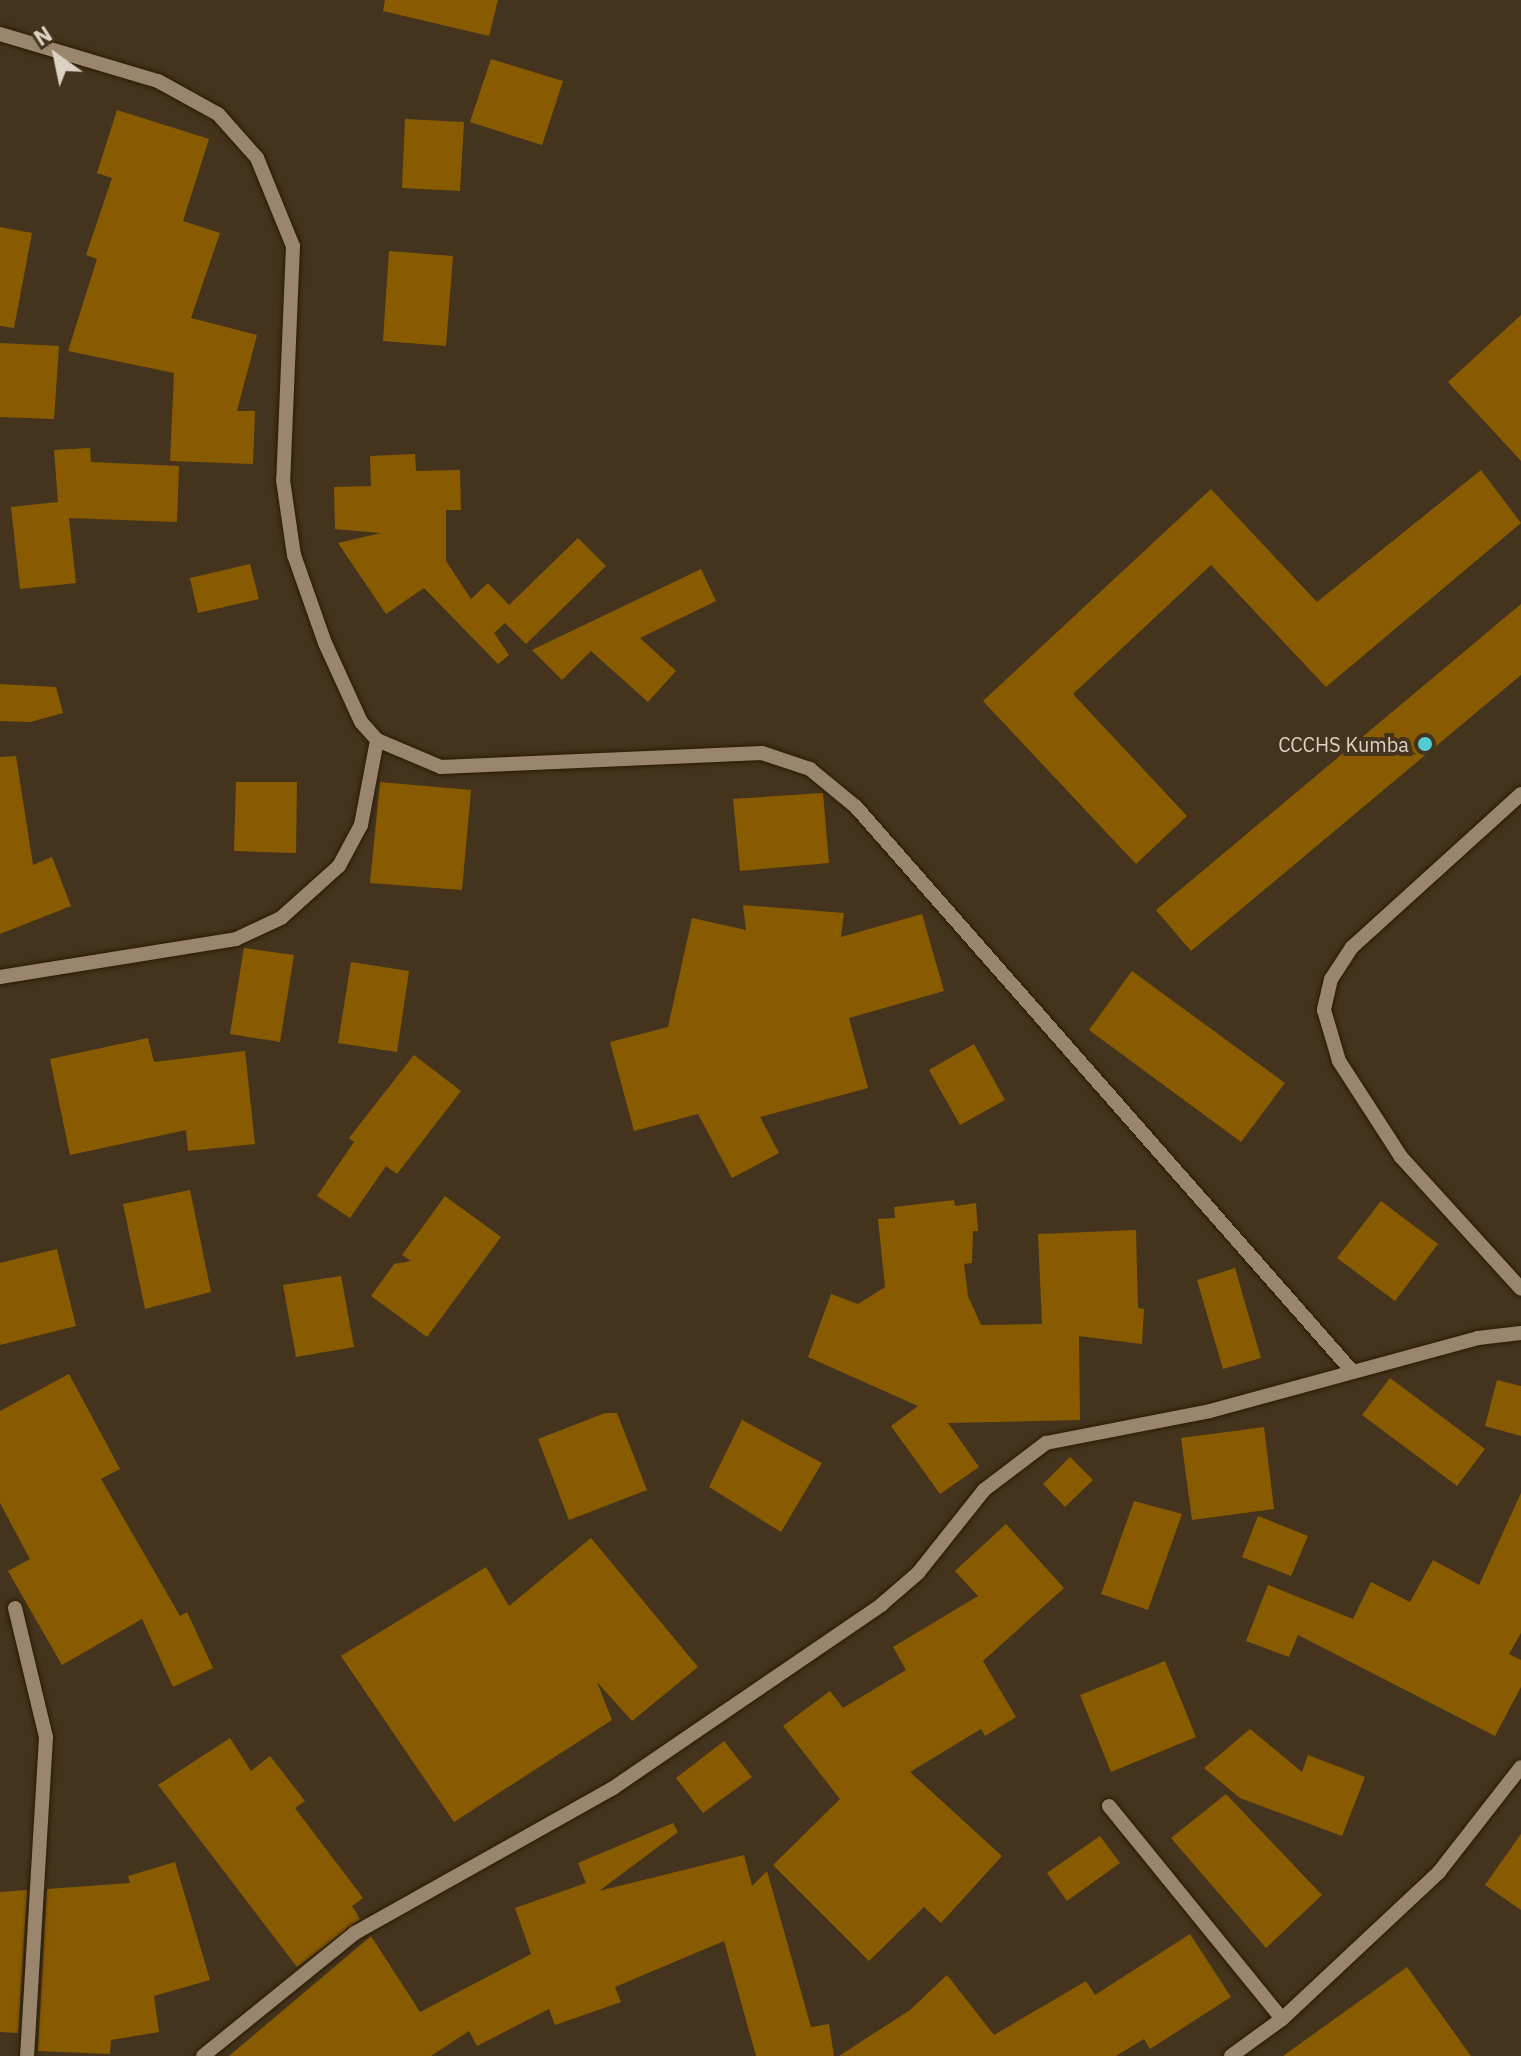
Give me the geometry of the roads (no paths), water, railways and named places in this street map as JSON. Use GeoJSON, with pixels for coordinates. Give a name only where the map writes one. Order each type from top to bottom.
{"type":"FeatureCollection","features":[{"type":"Feature","properties":{"kind":"street"},"geometry":{"type":"LineString","coordinates":[[0,34],[158,81],[218,114],[257,158],[293,246],[283,480],[294,555],[325,643],[361,722],[377,740],[441,767],[762,753],[810,769],[867,818],[1352,1371]]}},
{"type":"Feature","properties":{"kind":"street"},"geometry":{"type":"LineString","coordinates":[[0,977],[236,939],[281,918],[339,866],[361,825],[377,740]]}},
{"type":"Feature","properties":{"kind":"street"},"geometry":{"type":"LineString","coordinates":[[1521,794],[1352,947],[1331,979],[1324,1010],[1339,1061],[1401,1157],[1521,1289]]}},
{"type":"Feature","properties":{"kind":"street"},"geometry":{"type":"LineString","coordinates":[[203,2056],[355,1933],[613,1788],[881,1605],[918,1573],[984,1490],[1017,1460],[1046,1443],[1210,1411],[1352,1371],[1521,1333]]}},
{"type":"Feature","properties":{"kind":"street"},"geometry":{"type":"LineString","coordinates":[[15,1608],[46,1737],[27,2056]]}},
{"type":"Feature","properties":{"kind":"street"},"geometry":{"type":"LineString","coordinates":[[1231,2056],[1282,2019],[1439,1872],[1521,1767]]}},
{"type":"Feature","properties":{"kind":"street"},"geometry":{"type":"LineString","coordinates":[[1109,1806],[1282,2019]]}},
{"type":"Feature","properties":{"kind":"place","name":"CCCHS Kumba"},"geometry":{"type":"Point","coordinates":[1425,744]}}]}
